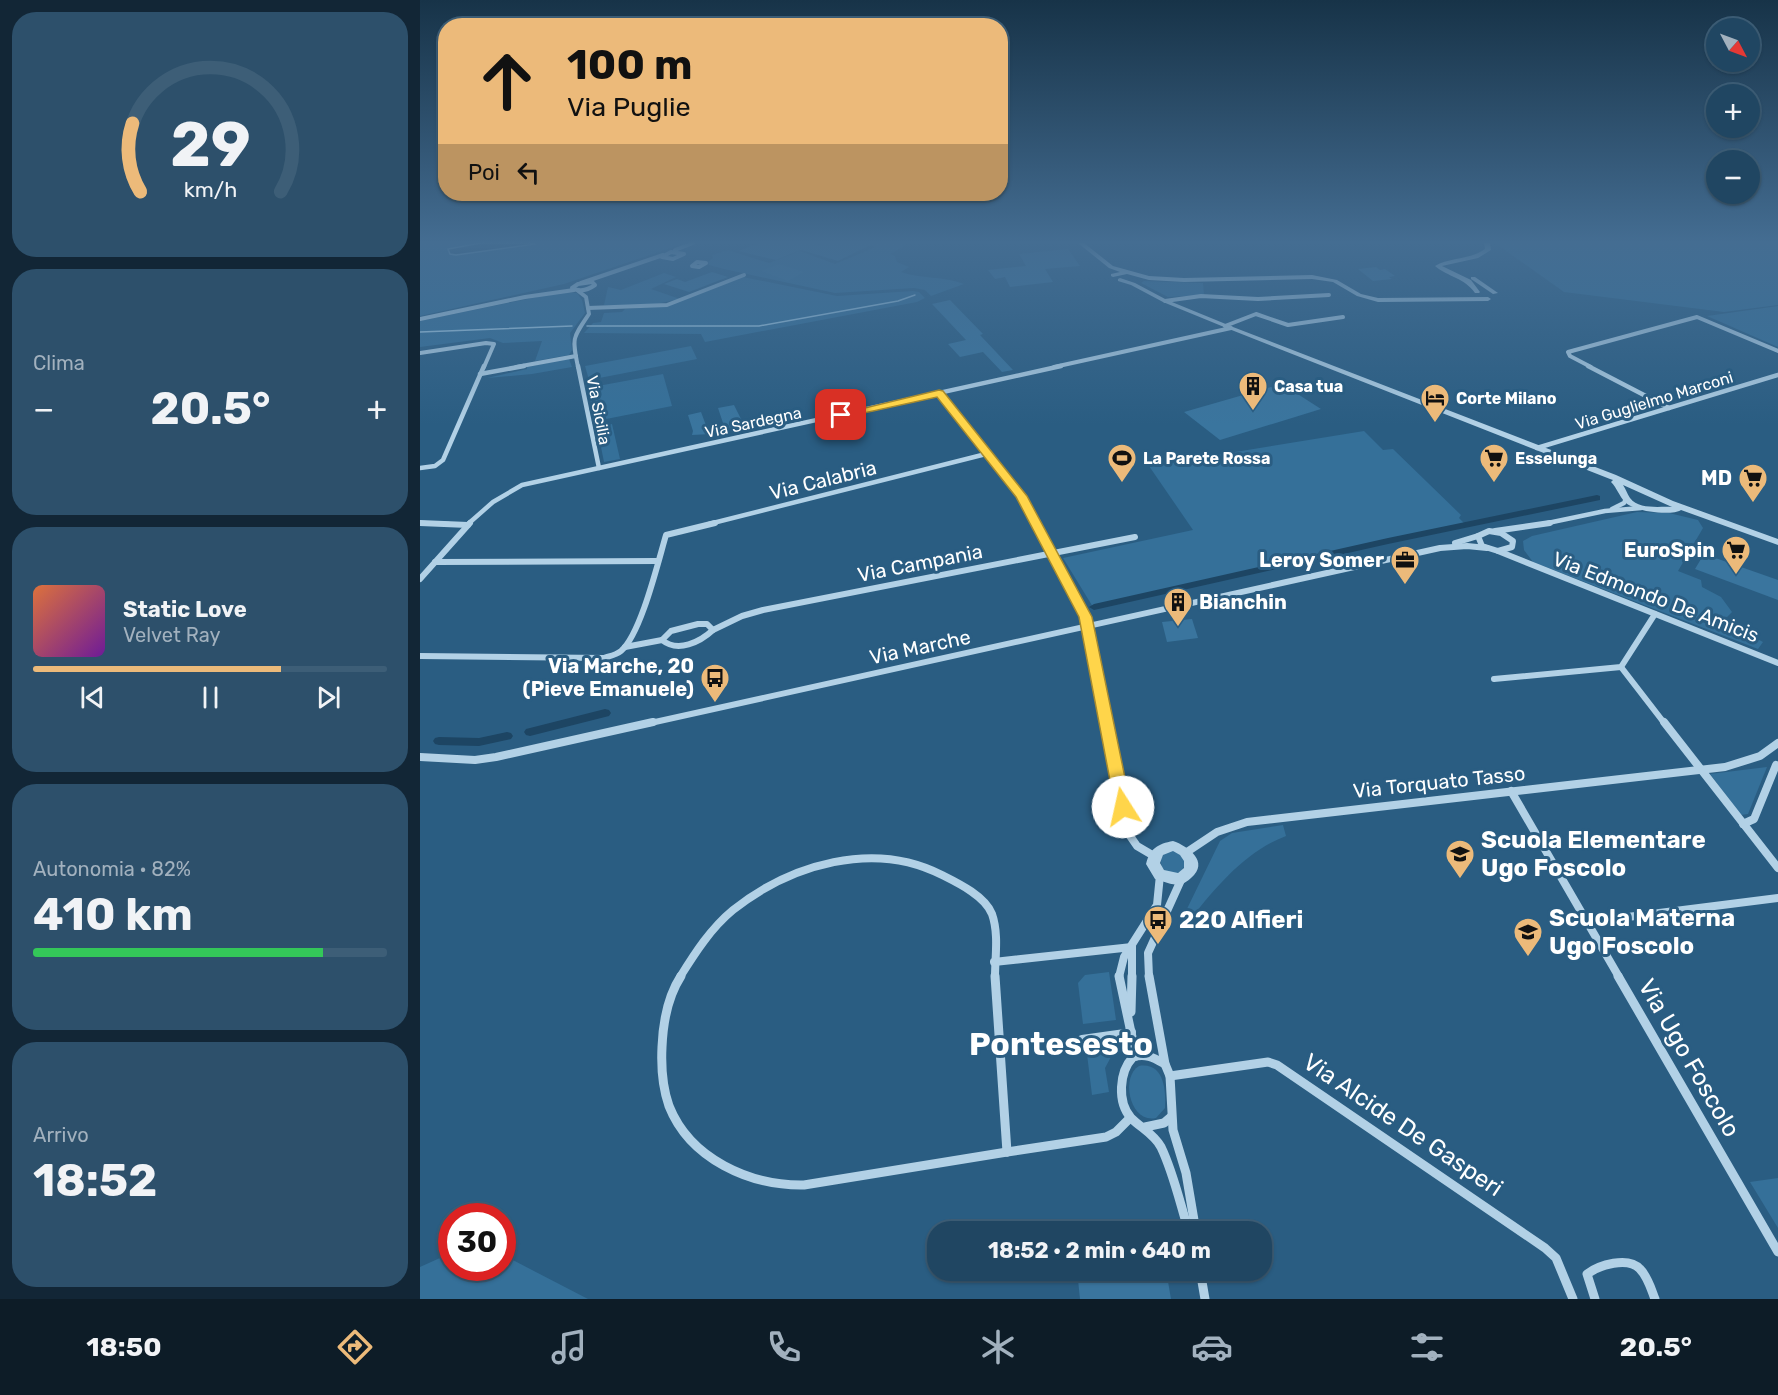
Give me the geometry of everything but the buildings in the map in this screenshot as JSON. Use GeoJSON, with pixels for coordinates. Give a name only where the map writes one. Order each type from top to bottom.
{"type":"FeatureCollection","features":[{"type":"Feature","properties":{"kind":"street"},"geometry":{"type":"LineString","coordinates":[[420,319],[493,304]]}},
{"type":"Feature","properties":{"kind":"street"},"geometry":{"type":"LineString","coordinates":[[587,304],[588,308],[671,304]]}},
{"type":"Feature","properties":{"kind":"street"},"geometry":{"type":"LineString","coordinates":[[1171,304],[1778,542]]}},
{"type":"Feature","properties":{"kind":"street","name":"Via Sicilia"},"geometry":{"type":"LineString","coordinates":[[588,308],[588,316],[573,337],[599,468]]}},
{"type":"Feature","properties":{"kind":"street","name":"Via Sardegna"},"geometry":{"type":"LineString","coordinates":[[420,579],[468,525],[508,491],[529,483],[1228,327],[1256,314],[1288,325],[1342,317]]}},
{"type":"Feature","properties":{"kind":"street"},"geometry":{"type":"LineString","coordinates":[[1669,408],[1570,356],[1568,352],[1699,317],[1778,351]]}},
{"type":"Feature","properties":{"kind":"street"},"geometry":{"type":"LineString","coordinates":[[420,353],[492,342],[494,346],[443,460],[435,466],[420,468]]}},
{"type":"Feature","properties":{"kind":"street"},"geometry":{"type":"LineString","coordinates":[[480,374],[576,356]]}},
{"type":"Feature","properties":{"kind":"street","name":"Via Guglielmo Marconi"},"geometry":{"type":"LineString","coordinates":[[1537,448],[1778,375]]}},
{"type":"Feature","properties":{"kind":"street"},"geometry":{"type":"LineString","coordinates":[[939,393],[1022,496],[1086,617],[1101,684],[1128,833],[1137,846],[1154,856]]}},
{"type":"Feature","properties":{"kind":"street","name":"Via Calabria"},"geometry":{"type":"LineString","coordinates":[[657,561],[666,535],[987,454]]}},
{"type":"Feature","properties":{"kind":"street"},"geometry":{"type":"LineString","coordinates":[[1599,472],[1621,486],[1625,497],[1633,504],[1650,508],[1662,504],[1657,496]]}},
{"type":"Feature","properties":{"kind":"street"},"geometry":{"type":"LineString","coordinates":[[1603,512],[1623,504],[1630,491],[1641,490]]}},
{"type":"Feature","properties":{"kind":"street"},"geometry":{"type":"LineString","coordinates":[[1440,548],[1484,532],[1529,528],[1603,512],[1650,508],[1672,509],[1700,516],[1778,547]]}},
{"type":"Feature","properties":{"kind":"street"},"geometry":{"type":"LineString","coordinates":[[420,524],[468,525]]}},
{"type":"Feature","properties":{"kind":"street"},"geometry":{"type":"LineString","coordinates":[[1498,551],[1509,550],[1529,528]]}},
{"type":"Feature","properties":{"kind":"street"},"geometry":{"type":"LineString","coordinates":[[1495,531],[1506,535],[1513,543]]}},
{"type":"Feature","properties":{"kind":"street"},"geometry":{"type":"LineString","coordinates":[[1478,536],[1479,542],[1487,548]]}},
{"type":"Feature","properties":{"kind":"street","name":"Via Campania"},"geometry":{"type":"LineString","coordinates":[[662,640],[664,644],[671,646],[688,644],[698,641],[713,630],[742,616],[763,610],[1135,537]]}},
{"type":"Feature","properties":{"kind":"street","name":"Via Edmondo De Amicis"},"geometry":{"type":"LineString","coordinates":[[1513,543],[1515,550],[1528,563]]}},
{"type":"Feature","properties":{"kind":"street","name":"Via Edmondo De Amicis"},"geometry":{"type":"LineString","coordinates":[[1440,548],[1467,546],[1498,551],[1776,661]]}},
{"type":"Feature","properties":{"kind":"street","name":"Via Marche"},"geometry":{"type":"LineString","coordinates":[[420,757],[476,760],[496,757],[1440,548]]}},
{"type":"Feature","properties":{"kind":"street"},"geometry":{"type":"LineString","coordinates":[[435,562],[657,561],[646,605],[625,647]]}},
{"type":"Feature","properties":{"kind":"street"},"geometry":{"type":"LineString","coordinates":[[1621,667],[1654,614]]}},
{"type":"Feature","properties":{"kind":"street","name":"Via Campania"},"geometry":{"type":"LineString","coordinates":[[420,656],[604,658],[619,653],[625,647],[662,640],[671,631],[688,626],[707,624],[713,630]]}},
{"type":"Feature","properties":{"kind":"street"},"geometry":{"type":"LineString","coordinates":[[1494,679],[1621,667]]}},
{"type":"Feature","properties":{"kind":"street"},"geometry":{"type":"LineString","coordinates":[[1621,667],[1778,868]]}},
{"type":"Feature","properties":{"kind":"street"},"geometry":{"type":"LineString","coordinates":[[1743,824],[1754,819],[1777,766],[1764,754],[1778,742]]}},
{"type":"Feature","properties":{"kind":"street","name":"Via Torquato Tasso"},"geometry":{"type":"LineString","coordinates":[[1187,852],[1217,832],[1247,822],[1702,770],[1745,762],[1764,754]]}},
{"type":"Feature","properties":{"kind":"street","name":"Via Ugo Foscolo"},"geometry":{"type":"LineString","coordinates":[[1511,791],[1778,1252]]}},
{"type":"Feature","properties":{"kind":"street"},"geometry":{"type":"LineString","coordinates":[[1136,1056],[1131,1022],[1132,947],[1159,902],[1160,875],[1153,864],[1154,856],[1158,850],[1173,846],[1187,852],[1192,859],[1192,866],[1183,878],[1148,953],[1147,966],[1165,1064],[1170,1076],[1175,1144],[1186,1173],[1195,1221]]}},
{"type":"Feature","properties":{"kind":"street"},"geometry":{"type":"LineString","coordinates":[[1007,1152],[994,962],[995,925],[990,909],[947,876],[921,865],[892,859],[861,858],[830,862],[798,872],[768,886],[739,906],[713,930],[691,957],[674,988],[663,1022],[659,1056],[664,1095],[676,1121],[688,1138],[725,1168],[760,1181],[800,1185],[1108,1137],[1130,1118]]}},
{"type":"Feature","properties":{"kind":"street"},"geometry":{"type":"LineString","coordinates":[[1160,875],[1173,879],[1183,878]]}},
{"type":"Feature","properties":{"kind":"street"},"geometry":{"type":"LineString","coordinates":[[1588,922],[1778,898]]}},
{"type":"Feature","properties":{"kind":"street"},"geometry":{"type":"LineString","coordinates":[[994,962],[1132,947]]}},
{"type":"Feature","properties":{"kind":"street"},"geometry":{"type":"LineString","coordinates":[[1082,1039],[1132,1032]]}},
{"type":"Feature","properties":{"kind":"street"},"geometry":{"type":"LineString","coordinates":[[1165,1064],[1148,1055],[1136,1056],[1128,1060],[1121,1074],[1125,1108],[1130,1118],[1145,1127],[1161,1147],[1185,1221]]}},
{"type":"Feature","properties":{"kind":"street","name":"Via Alcide De Gasperi"},"geometry":{"type":"LineString","coordinates":[[1170,1076],[1268,1062],[1277,1065],[1545,1248],[1556,1258],[1573,1299]]}},
{"type":"Feature","properties":{"kind":"street"},"geometry":{"type":"LineString","coordinates":[[1145,1127],[1164,1123],[1172,1116]]}},
{"type":"Feature","properties":{"kind":"street"},"geometry":{"type":"LineString","coordinates":[[1595,1299],[1587,1274],[1593,1268],[1628,1261],[1636,1264],[1643,1273],[1655,1299]]}},
{"type":"Feature","properties":{"kind":"street"},"geometry":{"type":"LineString","coordinates":[[1202,1281],[1206,1299]]}},
{"type":"Feature","properties":{"kind":"shaded area"},"geometry":{"type":"Polygon","coordinates":[[[420,304],[476,304],[420,316],[420,304]]]}},
{"type":"Feature","properties":{"kind":"shaded area"},"geometry":{"type":"Polygon","coordinates":[[[505,304],[583,304],[585,313],[570,333],[572,350],[569,355],[535,361],[542,341],[503,343],[490,338],[420,347],[420,321],[505,304]]]}},
{"type":"Feature","properties":{"kind":"shaded area"},"geometry":{"type":"Polygon","coordinates":[[[604,304],[658,304],[651,305],[604,304]]]}},
{"type":"Feature","properties":{"kind":"shaded area"},"geometry":{"type":"Polygon","coordinates":[[[673,304],[908,304],[705,342],[701,334],[584,333],[593,323],[601,322],[604,313],[673,304]]]}},
{"type":"Feature","properties":{"kind":"shaded area"},"geometry":{"type":"Polygon","coordinates":[[[1657,304],[1778,304],[1724,312],[1657,304]]]}},
{"type":"Feature","properties":{"kind":"shaded area"},"geometry":{"type":"Polygon","coordinates":[[[1778,306],[1778,347],[1707,316],[1778,306]]]}},
{"type":"Feature","properties":{"kind":"shaded area"},"geometry":{"type":"Polygon","coordinates":[[[691,346],[697,359],[589,380],[585,366],[691,346]]]}},
{"type":"Feature","properties":{"kind":"shaded area"},"geometry":{"type":"Polygon","coordinates":[[[569,359],[572,367],[532,374],[487,378],[527,369],[527,367],[569,359]]]}},
{"type":"Feature","properties":{"kind":"shaded area"},"geometry":{"type":"Polygon","coordinates":[[[663,374],[672,406],[596,421],[587,388],[663,374]]]}},
{"type":"Feature","properties":{"kind":"shaded area"},"geometry":{"type":"Polygon","coordinates":[[[612,424],[620,459],[604,462],[597,427],[612,424]]]}},
{"type":"Feature","properties":{"kind":"shaded area"},"geometry":{"type":"Polygon","coordinates":[[[1364,431],[1383,450],[1393,449],[1461,515],[1459,518],[1465,524],[1093,607],[1063,558],[1193,530],[1149,466],[1364,431]]]}},
{"type":"Feature","properties":{"kind":"shaded area"},"geometry":{"type":"Polygon","coordinates":[[[1637,512],[1669,513],[1698,520],[1703,528],[1678,571],[1701,580],[1702,587],[1721,597],[1732,612],[1723,621],[1763,642],[1758,649],[1533,562],[1524,550],[1523,541],[1532,536],[1637,512]]]}},
{"type":"Feature","properties":{"kind":"shaded area"},"geometry":{"type":"Polygon","coordinates":[[[1767,767],[1748,814],[1741,815],[1710,774],[1767,767]]]}},
{"type":"Feature","properties":{"kind":"shaded area"},"geometry":{"type":"Polygon","coordinates":[[[1283,825],[1286,836],[1258,850],[1234,870],[1192,917],[1184,915],[1220,841],[1232,833],[1283,825]]]}},
{"type":"Feature","properties":{"kind":"shaded area"},"geometry":{"type":"Polygon","coordinates":[[[1173,850],[1181,854],[1185,862],[1181,870],[1173,874],[1165,870],[1161,862],[1165,854],[1173,850]]]}},
{"type":"Feature","properties":{"kind":"shaded area"},"geometry":{"type":"Polygon","coordinates":[[[1109,972],[1116,1020],[1083,1024],[1078,983],[1085,975],[1109,972]]]}},
{"type":"Feature","properties":{"kind":"shaded area"},"geometry":{"type":"Polygon","coordinates":[[[1119,1042],[1105,1068],[1109,1092],[1092,1095],[1086,1046],[1119,1042]]]}},
{"type":"Feature","properties":{"kind":"shaded area"},"geometry":{"type":"Polygon","coordinates":[[[1139,1066],[1154,1068],[1162,1079],[1165,1108],[1156,1118],[1147,1118],[1140,1114],[1131,1098],[1130,1080],[1133,1072],[1139,1066]]]}},
{"type":"Feature","properties":{"kind":"shaded area"},"geometry":{"type":"Polygon","coordinates":[[[1778,1178],[1778,1228],[1750,1182],[1778,1178]]]}},
{"type":"Feature","properties":{"kind":"shaded area"},"geometry":{"type":"Polygon","coordinates":[[[438,1259],[438,1281],[516,1281],[516,1262],[588,1299],[420,1299],[420,1267],[438,1259]]]}},
{"type":"Feature","properties":{"kind":"waterway"},"geometry":{"type":"LineString","coordinates":[[587,326],[759,326],[883,304]]}},
{"type":"Feature","properties":{"kind":"waterway"},"geometry":{"type":"LineString","coordinates":[[420,332],[572,326]]}},
{"type":"Feature","properties":{"kind":"waterway"},"geometry":{"type":"LineString","coordinates":[[1094,607],[1388,541],[1597,498]]}},
{"type":"Feature","properties":{"kind":"waterway"},"geometry":{"type":"LineString","coordinates":[[530,732],[605,713]]}},
{"type":"Feature","properties":{"kind":"waterway"},"geometry":{"type":"LineString","coordinates":[[439,741],[479,742],[507,736]]}},
{"type":"Feature","properties":{"kind":"place","name":"Casa tua"},"geometry":{"type":"Point","coordinates":[1253,412]}},
{"type":"Feature","properties":{"kind":"place","name":"Corte Milano"},"geometry":{"type":"Point","coordinates":[1435,424]}},
{"type":"Feature","properties":{"kind":"place","name":"La Parete Rossa"},"geometry":{"type":"Point","coordinates":[1122,484]}},
{"type":"Feature","properties":{"kind":"place","name":"Esselunga"},"geometry":{"type":"Point","coordinates":[1494,484]}},
{"type":"Feature","properties":{"kind":"place","name":"MD"},"geometry":{"type":"Point","coordinates":[1753,504]}},
{"type":"Feature","properties":{"kind":"place","name":"EuroSpin"},"geometry":{"type":"Point","coordinates":[1736,576]}},
{"type":"Feature","properties":{"kind":"place","name":"Leroy Somer"},"geometry":{"type":"Point","coordinates":[1405,586]}},
{"type":"Feature","properties":{"kind":"place","name":"Bianchin"},"geometry":{"type":"Point","coordinates":[1178,628]}},
{"type":"Feature","properties":{"kind":"place","name":"Via Marche, 20 (Pieve Emanuele)"},"geometry":{"type":"Point","coordinates":[715,704]}},
{"type":"Feature","properties":{"kind":"place","name":"Scuola Elementare Ugo Foscolo"},"geometry":{"type":"Point","coordinates":[1460,880]}},
{"type":"Feature","properties":{"kind":"place","name":"220 Alfieri"},"geometry":{"type":"Point","coordinates":[1158,946]}},
{"type":"Feature","properties":{"kind":"place","name":"Scuola Materna Ugo Foscolo"},"geometry":{"type":"Point","coordinates":[1528,958]}},
{"type":"Feature","properties":{"kind":"district","name":"Pontesesto"},"geometry":{"type":"Point","coordinates":[1061,1044]}},
{"type":"Feature","properties":{"kind":"route"},"geometry":{"type":"LineString","coordinates":[[841,415],[939,393],[1022,496],[1086,617],[1123,807]]}}]}
